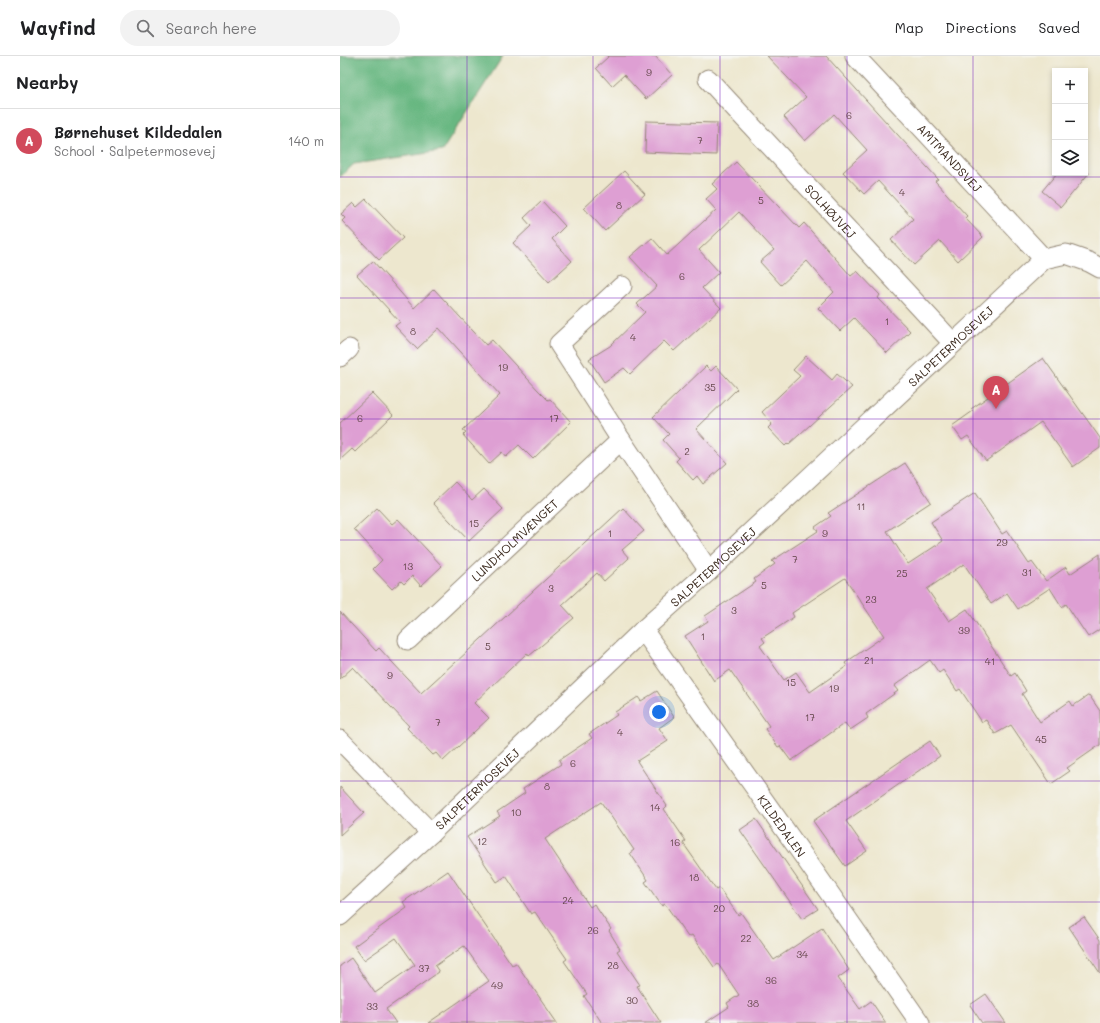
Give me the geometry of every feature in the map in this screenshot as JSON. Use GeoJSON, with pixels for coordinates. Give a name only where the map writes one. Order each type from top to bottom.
{"type":"FeatureCollection","features":[{"type":"Feature","properties":{"kind":"street","name":"AMTMANDSVEJ"},"geometry":{"type":"LineString","coordinates":[[855,56],[1044,258]]}},
{"type":"Feature","properties":{"kind":"street","name":"SOLHØJVEJ"},"geometry":{"type":"LineString","coordinates":[[708,78],[954,343]]}},
{"type":"Feature","properties":{"kind":"street"},"geometry":{"type":"LineString","coordinates":[[1044,258],[1066,254],[1089,262],[1100,268]]}},
{"type":"Feature","properties":{"kind":"street","name":"SALPETERMOSEVEJ"},"geometry":{"type":"LineString","coordinates":[[340,916],[431,833],[643,630],[709,572],[1044,258]]}},
{"type":"Feature","properties":{"kind":"street"},"geometry":{"type":"LineString","coordinates":[[622,286],[559,344],[709,572]]}},
{"type":"Feature","properties":{"kind":"street","name":"LUNDHOLMVÆNGET"},"geometry":{"type":"LineString","coordinates":[[408,640],[621,440]]}},
{"type":"Feature","properties":{"kind":"street","name":"KILDEDALEN"},"geometry":{"type":"LineString","coordinates":[[643,630],[920,1023]]}},
{"type":"Feature","properties":{"kind":"street"},"geometry":{"type":"LineString","coordinates":[[340,740],[431,833]]}},
{"type":"Feature","properties":{"kind":"green space"},"geometry":{"type":"Polygon","coordinates":[[[340,56],[503,56],[442,151],[354,164],[340,177],[340,56]]]}},
{"type":"Feature","properties":{"kind":"building"},"geometry":{"type":"Polygon","coordinates":[[[607,56],[655,56],[672,75],[646,99],[624,75],[612,86],[596,68],[608,57],[607,56]]]}},
{"type":"Feature","properties":{"kind":"building"},"geometry":{"type":"Polygon","coordinates":[[[767,56],[826,56],[938,179],[935,181],[967,216],[965,218],[983,237],[958,261],[940,241],[914,265],[891,240],[913,219],[878,181],[864,194],[843,172],[867,150],[834,114],[805,141],[784,117],[806,97],[767,56]]]}},
{"type":"Feature","properties":{"kind":"building"},"geometry":{"type":"Polygon","coordinates":[[[646,121],[717,123],[716,155],[645,152],[646,121]]]}},
{"type":"Feature","properties":{"kind":"building"},"geometry":{"type":"Polygon","coordinates":[[[736,162],[799,228],[804,223],[851,276],[857,271],[880,295],[878,298],[910,331],[887,353],[854,318],[840,331],[818,308],[834,292],[807,261],[781,285],[760,262],[774,250],[739,212],[699,250],[719,272],[702,288],[721,308],[674,351],[664,341],[630,374],[624,368],[604,382],[589,359],[610,346],[645,312],[637,304],[657,286],[630,257],[652,238],[667,255],[716,210],[706,199],[717,189],[712,184],[736,162]]]}},
{"type":"Feature","properties":{"kind":"building"},"geometry":{"type":"Polygon","coordinates":[[[624,171],[645,194],[605,231],[584,208],[624,171]]]}},
{"type":"Feature","properties":{"kind":"building"},"geometry":{"type":"Polygon","coordinates":[[[1054,176],[1087,176],[1061,207],[1042,191],[1054,176]]]}},
{"type":"Feature","properties":{"kind":"building"},"geometry":{"type":"Polygon","coordinates":[[[366,199],[403,238],[379,260],[342,221],[345,218],[341,214],[353,203],[357,207],[366,199]]]}},
{"type":"Feature","properties":{"kind":"building"},"geometry":{"type":"Polygon","coordinates":[[[542,201],[565,226],[552,239],[572,261],[549,282],[513,243],[531,226],[524,218],[542,201]]]}},
{"type":"Feature","properties":{"kind":"building"},"geometry":{"type":"Polygon","coordinates":[[[373,261],[414,308],[434,289],[486,345],[492,340],[538,390],[548,400],[550,399],[571,422],[533,459],[519,445],[506,457],[502,452],[489,464],[463,435],[466,432],[463,430],[500,395],[439,328],[417,349],[395,326],[400,322],[357,275],[373,261]]]}},
{"type":"Feature","properties":{"kind":"building"},"geometry":{"type":"Polygon","coordinates":[[[806,356],[832,380],[837,374],[852,387],[785,446],[768,428],[772,424],[762,412],[800,376],[793,370],[806,356]]]}},
{"type":"Feature","properties":{"kind":"building"},"geometry":{"type":"Polygon","coordinates":[[[1043,358],[1100,438],[1100,448],[1073,467],[1041,422],[986,461],[968,436],[962,440],[952,426],[973,411],[971,409],[1043,358]]]}},
{"type":"Feature","properties":{"kind":"building"},"geometry":{"type":"Polygon","coordinates":[[[706,366],[711,371],[716,366],[737,389],[696,429],[727,463],[703,484],[697,476],[693,480],[676,461],[679,458],[663,440],[669,434],[653,417],[706,366]]]}},
{"type":"Feature","properties":{"kind":"building"},"geometry":{"type":"Polygon","coordinates":[[[372,393],[393,415],[355,452],[352,449],[340,460],[340,423],[372,393]]]}},
{"type":"Feature","properties":{"kind":"building"},"geometry":{"type":"Polygon","coordinates":[[[905,463],[931,502],[887,531],[908,564],[943,541],[931,522],[975,493],[1002,534],[1007,531],[1029,564],[1032,562],[1046,581],[1066,567],[1070,574],[1100,554],[1100,629],[1088,637],[1066,604],[1062,607],[1050,588],[1018,609],[1007,593],[991,604],[964,564],[927,589],[949,621],[967,609],[1011,676],[1015,673],[1026,691],[1022,694],[1040,722],[1070,701],[1073,706],[1089,695],[1100,711],[1100,745],[1067,768],[1070,771],[1051,784],[1011,725],[995,734],[986,720],[982,722],[960,689],[957,691],[943,670],[939,673],[930,660],[894,686],[898,691],[866,714],[868,718],[850,730],[845,723],[791,761],[780,746],[778,747],[765,729],[769,726],[730,670],[714,681],[685,636],[708,621],[705,616],[756,582],[754,579],[775,564],[772,561],[818,531],[815,527],[831,516],[828,513],[905,463]],[[845,578],[792,613],[794,617],[762,638],[765,642],[760,646],[784,680],[796,672],[810,692],[847,666],[845,663],[884,636],[845,578]]]}},
{"type":"Feature","properties":{"kind":"building"},"geometry":{"type":"Polygon","coordinates":[[[455,482],[472,500],[484,489],[503,509],[469,541],[433,503],[455,482]]]}},
{"type":"Feature","properties":{"kind":"building"},"geometry":{"type":"Polygon","coordinates":[[[377,508],[392,524],[398,519],[442,566],[421,586],[412,576],[404,584],[401,581],[392,589],[373,569],[382,560],[354,529],[377,508]]]}},
{"type":"Feature","properties":{"kind":"building"},"geometry":{"type":"Polygon","coordinates":[[[623,508],[644,531],[622,550],[629,558],[604,581],[597,573],[562,605],[574,618],[529,656],[527,653],[474,703],[489,718],[443,761],[436,753],[433,755],[407,728],[409,726],[353,667],[340,679],[340,612],[376,651],[379,648],[421,693],[623,508]]]}},
{"type":"Feature","properties":{"kind":"building"},"geometry":{"type":"Polygon","coordinates":[[[657,691],[674,717],[659,728],[668,741],[637,761],[667,806],[664,809],[686,841],[683,843],[716,890],[719,888],[738,915],[741,913],[774,960],[822,928],[849,970],[838,978],[860,1009],[871,1001],[886,1023],[705,1023],[729,1007],[727,1003],[739,995],[718,964],[714,967],[692,935],[688,937],[665,904],[662,906],[645,882],[648,880],[630,853],[634,850],[601,802],[545,839],[590,907],[594,904],[611,929],[609,931],[620,949],[617,951],[640,985],[637,986],[661,1023],[602,1023],[584,996],[587,994],[564,961],[567,959],[535,912],[531,914],[506,876],[497,882],[467,837],[500,816],[497,812],[525,793],[523,789],[561,764],[559,760],[592,738],[589,734],[617,715],[615,712],[638,697],[641,701],[657,691]]]}},
{"type":"Feature","properties":{"kind":"building"},"geometry":{"type":"Polygon","coordinates":[[[930,741],[940,756],[846,821],[867,851],[845,866],[813,821],[930,741]]]}},
{"type":"Feature","properties":{"kind":"building"},"geometry":{"type":"Polygon","coordinates":[[[340,787],[364,813],[340,835],[340,787]]]}},
{"type":"Feature","properties":{"kind":"building"},"geometry":{"type":"Polygon","coordinates":[[[756,819],[818,909],[802,919],[740,830],[756,819]]]}},
{"type":"Feature","properties":{"kind":"building"},"geometry":{"type":"Polygon","coordinates":[[[448,871],[512,965],[516,963],[557,1023],[428,1023],[489,981],[464,946],[435,966],[439,972],[386,1009],[396,1023],[340,1023],[340,966],[351,958],[375,993],[415,965],[396,938],[364,960],[354,946],[407,908],[403,902],[448,871]]]}},
{"type":"Feature","properties":{"kind":"building"},"geometry":{"type":"Polygon","coordinates":[[[1084,917],[1100,940],[1100,973],[1069,927],[1084,917]]]}},
{"type":"Feature","properties":{"kind":"building"},"geometry":{"type":"Polygon","coordinates":[[[986,994],[1006,1023],[982,1023],[970,1005],[986,994]]]}},
{"type":"Feature","properties":{"kind":"place","name":"Børnehuset Kildedalen"},"geometry":{"type":"Point","coordinates":[996,409]}}]}
